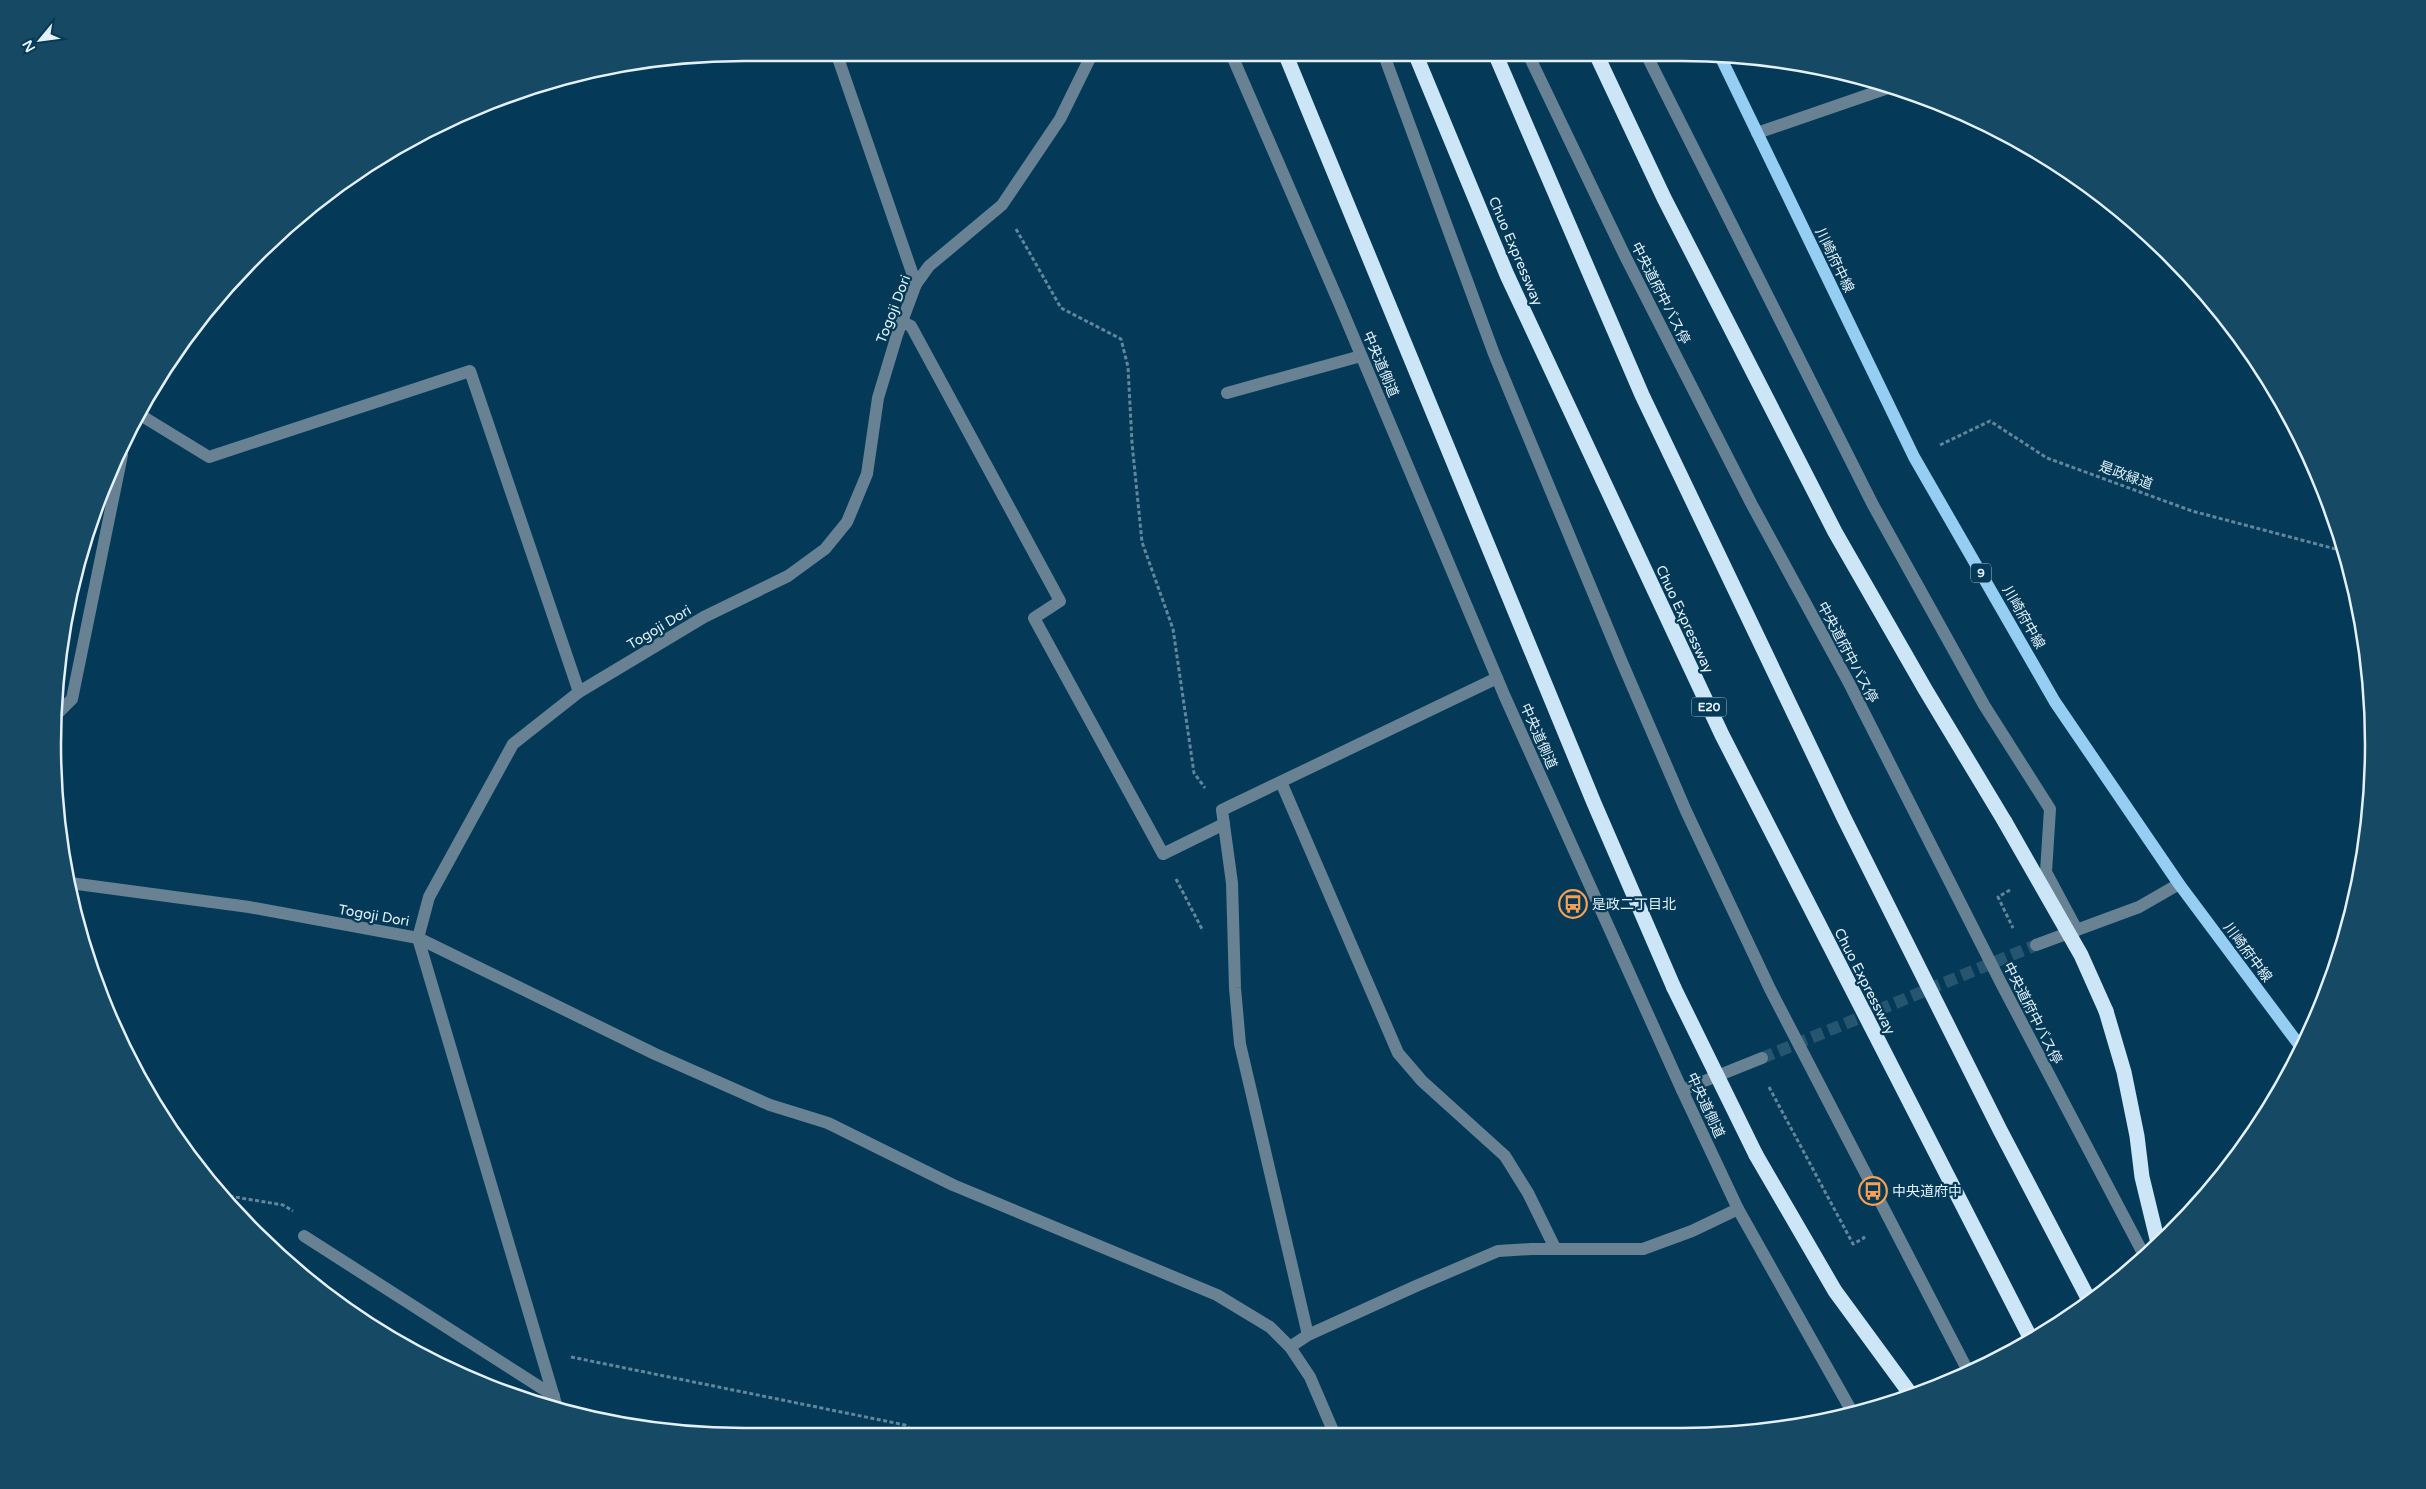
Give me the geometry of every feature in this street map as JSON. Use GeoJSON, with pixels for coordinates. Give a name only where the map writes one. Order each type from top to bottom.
{"type":"FeatureCollection","features":[{"type":"Feature","properties":{"kind":"highway"},"geometry":{"type":"LineString","coordinates":[[1287,61],[1594,803],[1674,988],[1756,1155],[1835,1291],[1907,1389]]}},
{"type":"Feature","properties":{"kind":"highway","name":"Chuo Expressway"},"geometry":{"type":"LineString","coordinates":[[1418,61],[1507,275],[1722,735],[2028,1333]]}},
{"type":"Feature","properties":{"kind":"highway"},"geometry":{"type":"LineString","coordinates":[[1498,61],[1638,387],[1680,476],[1844,818],[2000,1130],[2086,1295]]}},
{"type":"Feature","properties":{"kind":"highway"},"geometry":{"type":"LineString","coordinates":[[1599,61],[1664,198],[1835,532],[2081,955],[2106,1011],[2124,1072],[2142,1176],[2156,1236]]}},
{"type":"Feature","properties":{"kind":"main road","name":"川崎府中線"},"geometry":{"type":"LineString","coordinates":[[1723,63],[1914,457],[2055,702],[2179,884],[2296,1042]]}},
{"type":"Feature","properties":{"kind":"street"},"geometry":{"type":"LineString","coordinates":[[839,61],[916,284]]}},
{"type":"Feature","properties":{"kind":"street","name":"Togoji Dori"},"geometry":{"type":"LineString","coordinates":[[75,884],[250,908],[418,938],[429,897],[513,744],[579,692],[704,617],[788,576],[825,548],[847,522],[867,474],[878,398],[916,284],[929,266],[1002,205],[1060,119],[1089,61]]}},
{"type":"Feature","properties":{"kind":"street","name":"中央道側道"},"geometry":{"type":"LineString","coordinates":[[1234,61],[1497,678],[1682,1090],[1738,1208],[1849,1406]]}},
{"type":"Feature","properties":{"kind":"street"},"geometry":{"type":"LineString","coordinates":[[1386,61],[1494,354],[1686,811],[1770,989],[1965,1366]]}},
{"type":"Feature","properties":{"kind":"street","name":"中央道府中バス停"},"geometry":{"type":"LineString","coordinates":[[1531,61],[1625,256],[1751,504],[1849,683],[2002,985],[2141,1250]]}},
{"type":"Feature","properties":{"kind":"street"},"geometry":{"type":"LineString","coordinates":[[1650,61],[1873,505],[1984,705],[2050,809],[2046,872],[2077,930]]}},
{"type":"Feature","properties":{"kind":"street"},"geometry":{"type":"LineString","coordinates":[[1757,134],[1879,91]]}},
{"type":"Feature","properties":{"kind":"street"},"geometry":{"type":"LineString","coordinates":[[902,322],[911,326],[1060,601],[1034,618],[1163,854],[1224,824]]}},
{"type":"Feature","properties":{"kind":"street"},"geometry":{"type":"LineString","coordinates":[[1227,393],[1361,356]]}},
{"type":"Feature","properties":{"kind":"street"},"geometry":{"type":"LineString","coordinates":[[145,418],[209,457],[470,371],[579,692]]}},
{"type":"Feature","properties":{"kind":"street"},"geometry":{"type":"LineString","coordinates":[[63,708],[72,699],[119,470]]}},
{"type":"Feature","properties":{"kind":"street"},"geometry":{"type":"LineString","coordinates":[[1308,1335],[1240,1044],[1235,988],[1232,883],[1222,810],[1497,678]]}},
{"type":"Feature","properties":{"kind":"street"},"geometry":{"type":"LineString","coordinates":[[1281,782],[1398,1053],[1422,1081],[1505,1156],[1528,1193],[1555,1248]]}},
{"type":"Feature","properties":{"kind":"street"},"geometry":{"type":"LineString","coordinates":[[2036,945],[2139,907],[2179,884]]}},
{"type":"Feature","properties":{"kind":"street"},"geometry":{"type":"LineString","coordinates":[[418,938],[655,1054],[770,1105],[828,1124],[953,1185],[1217,1295],[1270,1327],[1290,1347],[1310,1377],[1332,1428]]}},
{"type":"Feature","properties":{"kind":"street"},"geometry":{"type":"LineString","coordinates":[[418,938],[555,1400]]}},
{"type":"Feature","properties":{"kind":"street"},"geometry":{"type":"LineString","coordinates":[[1682,1090],[1762,1058]]}},
{"type":"Feature","properties":{"kind":"street"},"geometry":{"type":"LineString","coordinates":[[1290,1347],[1308,1335],[1416,1286],[1498,1252],[1555,1248],[1643,1249],[1692,1231],[1738,1208]]}},
{"type":"Feature","properties":{"kind":"street"},"geometry":{"type":"LineString","coordinates":[[304,1236],[555,1400]]}},
{"type":"Feature","properties":{"kind":"path"},"geometry":{"type":"LineString","coordinates":[[1002,205],[1061,308],[1121,339],[1128,367],[1132,443],[1142,542],[1173,629],[1194,773],[1222,810]]}},
{"type":"Feature","properties":{"kind":"path","name":"是政緑道"},"geometry":{"type":"LineString","coordinates":[[1914,457],[1990,421],[2047,458],[2192,511],[2335,549]]}},
{"type":"Feature","properties":{"kind":"path"},"geometry":{"type":"LineString","coordinates":[[1163,854],[1204,932]]}},
{"type":"Feature","properties":{"kind":"path"},"geometry":{"type":"LineString","coordinates":[[1814,1174],[1853,1244],[1864,1238],[1859,1230]]}},
{"type":"Feature","properties":{"kind":"path"},"geometry":{"type":"LineString","coordinates":[[541,1351],[905,1425],[909,1428]]}},
{"type":"Feature","properties":{"kind":"tunnel"},"geometry":{"type":"LineString","coordinates":[[1762,1058],[2036,945]]}},
{"type":"Feature","properties":{"kind":"place","name":"是政二丁目北"},"geometry":{"type":"Point","coordinates":[1573,904]}},
{"type":"Feature","properties":{"kind":"place","name":"中央道府中"},"geometry":{"type":"Point","coordinates":[1873,1191]}}]}
